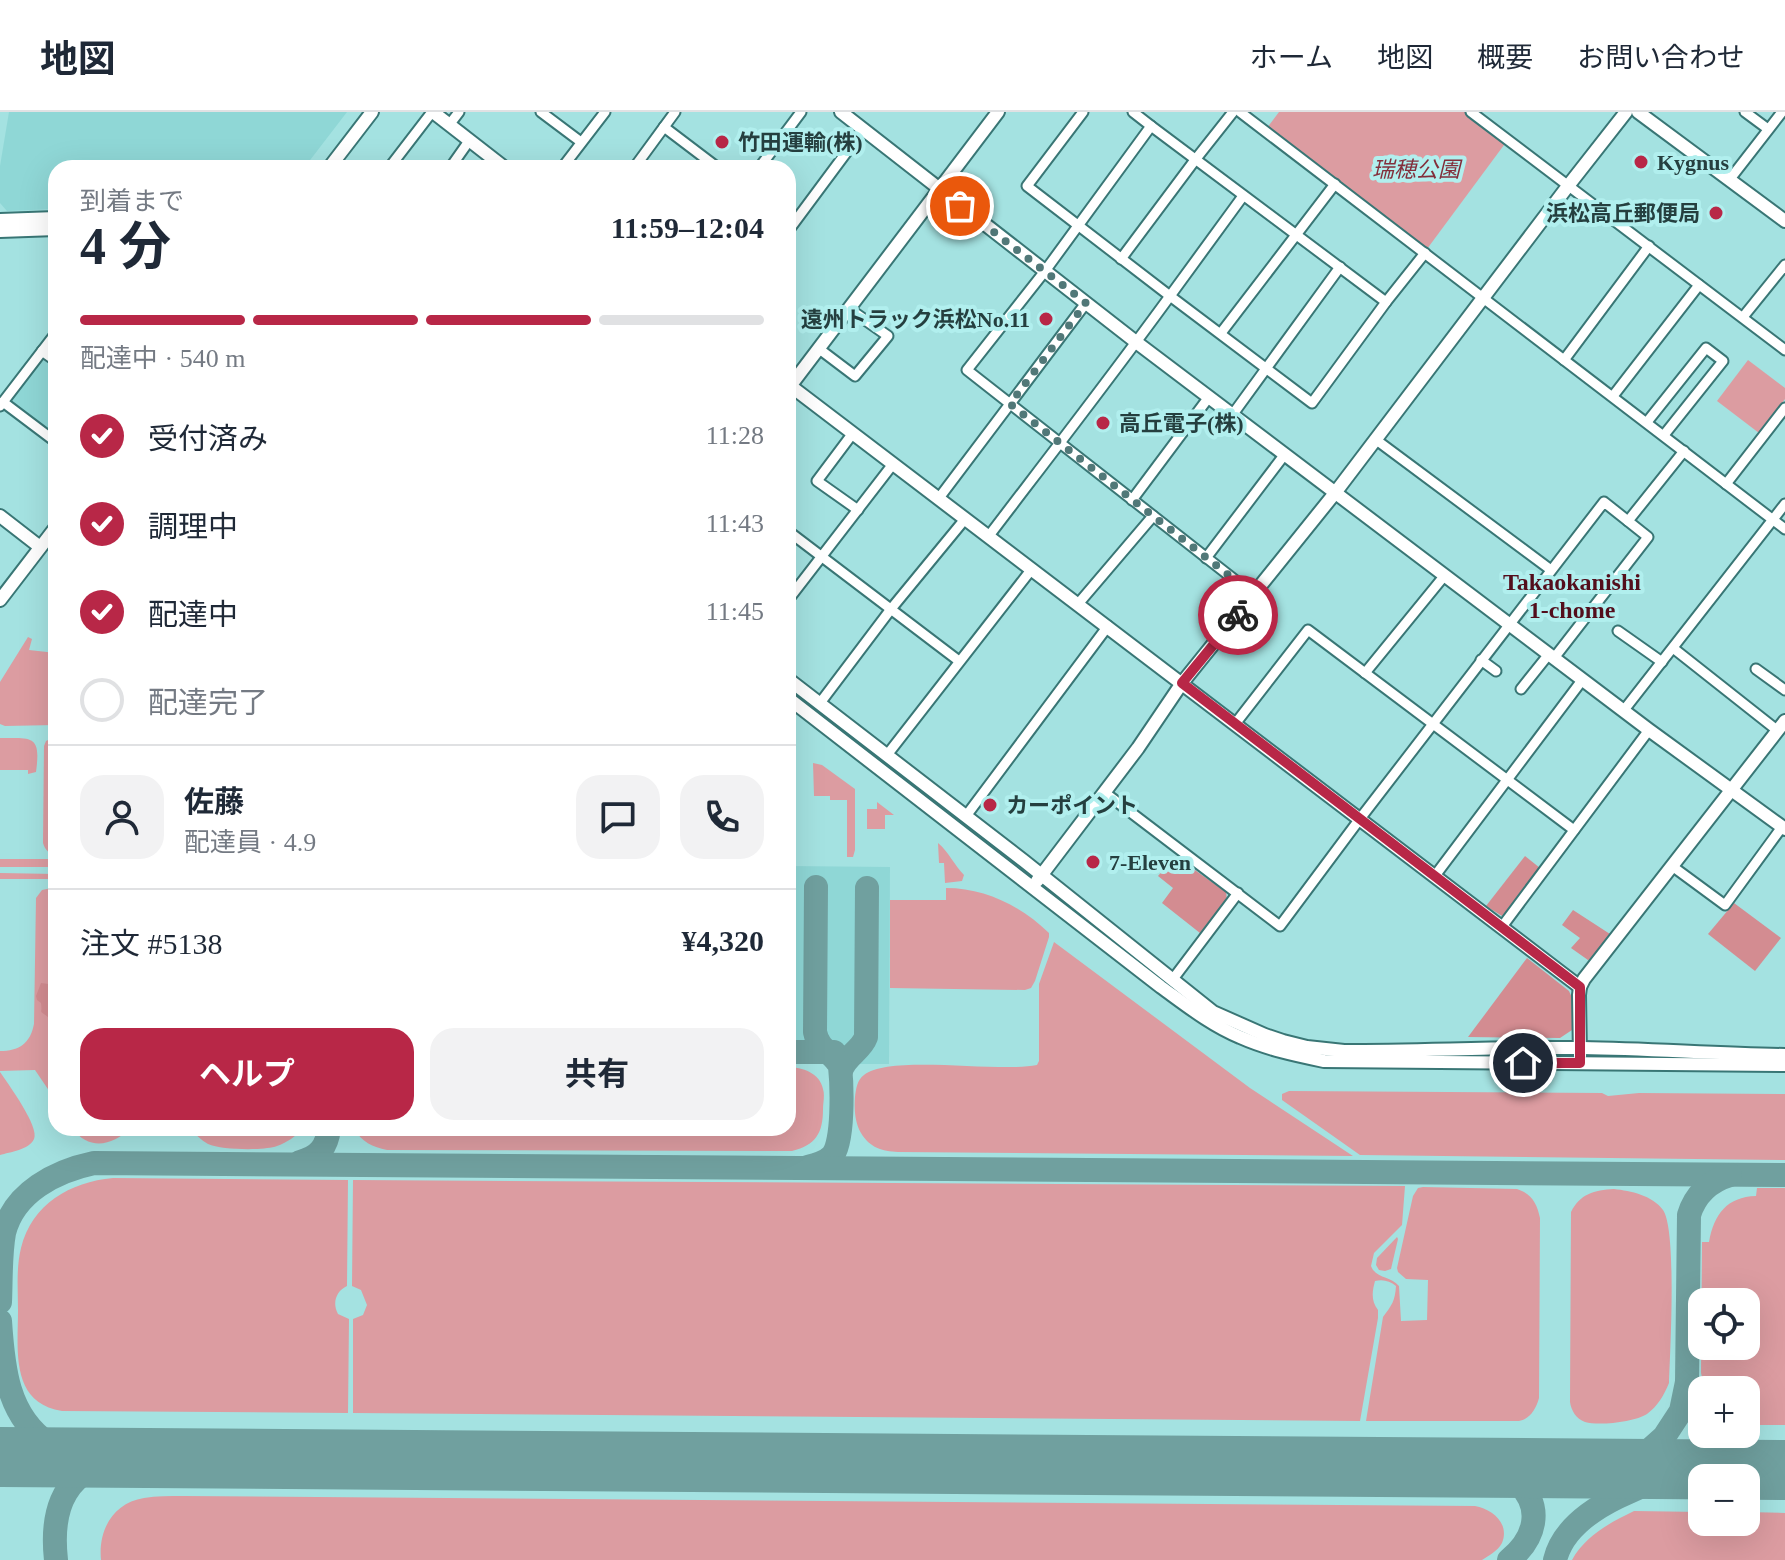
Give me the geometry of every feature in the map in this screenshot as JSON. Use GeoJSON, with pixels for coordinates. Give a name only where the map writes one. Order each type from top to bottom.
{"type":"FeatureCollection","features":[{"type":"Feature","properties":{"kind":"street"},"geometry":{"type":"LineString","coordinates":[[335,160],[372,112]]}},
{"type":"Feature","properties":{"kind":"street"},"geometry":{"type":"LineString","coordinates":[[395,160],[432,112],[494,160]]}},
{"type":"Feature","properties":{"kind":"street"},"geometry":{"type":"LineString","coordinates":[[449,125],[459,112]]}},
{"type":"Feature","properties":{"kind":"street"},"geometry":{"type":"LineString","coordinates":[[541,112],[581,142]]}},
{"type":"Feature","properties":{"kind":"street"},"geometry":{"type":"LineString","coordinates":[[568,160],[605,112]]}},
{"type":"Feature","properties":{"kind":"street"},"geometry":{"type":"LineString","coordinates":[[640,160],[675,112]]}},
{"type":"Feature","properties":{"kind":"street"},"geometry":{"type":"LineString","coordinates":[[765,160],[801,112]]}},
{"type":"Feature","properties":{"kind":"street"},"geometry":{"type":"LineString","coordinates":[[841,112],[1136,342],[1649,730],[1784,828],[1725,905],[1672,866]]}},
{"type":"Feature","properties":{"kind":"street"},"geometry":{"type":"LineString","coordinates":[[796,377],[998,112]]}},
{"type":"Feature","properties":{"kind":"street"},"geometry":{"type":"LineString","coordinates":[[1083,112],[1027,186],[1312,403],[1425,253]]}},
{"type":"Feature","properties":{"kind":"street"},"geometry":{"type":"LineString","coordinates":[[1133,112],[1386,302]]}},
{"type":"Feature","properties":{"kind":"street"},"geometry":{"type":"LineString","coordinates":[[1121,259],[1233,112]]}},
{"type":"Feature","properties":{"kind":"street"},"geometry":{"type":"LineString","coordinates":[[1240,112],[1785,529]]}},
{"type":"Feature","properties":{"kind":"street"},"geometry":{"type":"LineString","coordinates":[[1471,112],[1785,350]]}},
{"type":"Feature","properties":{"kind":"street"},"geometry":{"type":"LineString","coordinates":[[1033,887],[1138,748],[1182,683],[1335,493],[1626,112]]}},
{"type":"Feature","properties":{"kind":"street"},"geometry":{"type":"LineString","coordinates":[[1638,112],[1785,221]]}},
{"type":"Feature","properties":{"kind":"street"},"geometry":{"type":"LineString","coordinates":[[1745,112],[1768,129]]}},
{"type":"Feature","properties":{"kind":"street"},"geometry":{"type":"LineString","coordinates":[[1730,179],[1782,112]]}},
{"type":"Feature","properties":{"kind":"street"},"geometry":{"type":"LineString","coordinates":[[1151,126],[1045,271],[967,370],[1254,595]]}},
{"type":"Feature","properties":{"kind":"street"},"geometry":{"type":"LineString","coordinates":[[664,127],[707,160]]}},
{"type":"Feature","properties":{"kind":"street"},"geometry":{"type":"LineString","coordinates":[[796,220],[863,130]]}},
{"type":"Feature","properties":{"kind":"street"},"geometry":{"type":"LineString","coordinates":[[456,160],[469,141]]}},
{"type":"Feature","properties":{"kind":"street"},"geometry":{"type":"LineString","coordinates":[[1221,333],[1335,184]]}},
{"type":"Feature","properties":{"kind":"street"},"geometry":{"type":"LineString","coordinates":[[988,537],[1243,196]]}},
{"type":"Feature","properties":{"kind":"street"},"geometry":{"type":"LineString","coordinates":[[0,220],[48,218]]}},
{"type":"Feature","properties":{"kind":"street"},"geometry":{"type":"LineString","coordinates":[[0,231],[48,229]]}},
{"type":"Feature","properties":{"kind":"street"},"geometry":{"type":"LineString","coordinates":[[1564,360],[1649,246]]}},
{"type":"Feature","properties":{"kind":"street"},"geometry":{"type":"LineString","coordinates":[[1743,317],[1785,265]]}},
{"type":"Feature","properties":{"kind":"street"},"geometry":{"type":"LineString","coordinates":[[1233,414],[1340,267]]}},
{"type":"Feature","properties":{"kind":"street"},"geometry":{"type":"LineString","coordinates":[[1613,396],[1699,285]]}},
{"type":"Feature","properties":{"kind":"street"},"geometry":{"type":"LineString","coordinates":[[939,498],[1086,303]]}},
{"type":"Feature","properties":{"kind":"street"},"geometry":{"type":"LineString","coordinates":[[818,348],[855,376],[888,336],[848,308]]}},
{"type":"Feature","properties":{"kind":"street"},"geometry":{"type":"LineString","coordinates":[[48,343],[2,404],[48,436]]}},
{"type":"Feature","properties":{"kind":"street"},"geometry":{"type":"LineString","coordinates":[[1647,422],[1706,348],[1723,361],[1664,435]]}},
{"type":"Feature","properties":{"kind":"street"},"geometry":{"type":"LineString","coordinates":[[42,351],[48,355]]}},
{"type":"Feature","properties":{"kind":"street"},"geometry":{"type":"LineString","coordinates":[[796,391],[1580,987]]}},
{"type":"Feature","properties":{"kind":"street"},"geometry":{"type":"LineString","coordinates":[[1132,500],[1209,397]]}},
{"type":"Feature","properties":{"kind":"street"},"geometry":{"type":"LineString","coordinates":[[1726,484],[1785,408]]}},
{"type":"Feature","properties":{"kind":"street"},"geometry":{"type":"LineString","coordinates":[[853,433],[817,481],[858,510]]}},
{"type":"Feature","properties":{"kind":"street"},"geometry":{"type":"LineString","coordinates":[[1375,439],[1551,570]]}},
{"type":"Feature","properties":{"kind":"street"},"geometry":{"type":"LineString","coordinates":[[1628,521],[1684,451]]}},
{"type":"Feature","properties":{"kind":"street"},"geometry":{"type":"LineString","coordinates":[[1206,558],[1285,454]]}},
{"type":"Feature","properties":{"kind":"street"},"geometry":{"type":"LineString","coordinates":[[796,590],[893,464]]}},
{"type":"Feature","properties":{"kind":"street"},"geometry":{"type":"LineString","coordinates":[[1104,792],[1280,926],[1604,502],[1648,537],[1521,689]]}},
{"type":"Feature","properties":{"kind":"street"},"geometry":{"type":"LineString","coordinates":[[1624,710],[1785,504]]}},
{"type":"Feature","properties":{"kind":"street"},"geometry":{"type":"LineString","coordinates":[[0,516],[40,547]]}},
{"type":"Feature","properties":{"kind":"street"},"geometry":{"type":"LineString","coordinates":[[1078,604],[1153,516]]}},
{"type":"Feature","properties":{"kind":"street"},"geometry":{"type":"LineString","coordinates":[[820,703],[891,609],[965,519]]}},
{"type":"Feature","properties":{"kind":"street"},"geometry":{"type":"LineString","coordinates":[[0,600],[48,537]]}},
{"type":"Feature","properties":{"kind":"street"},"geometry":{"type":"LineString","coordinates":[[796,537],[959,661]]}},
{"type":"Feature","properties":{"kind":"street"},"geometry":{"type":"LineString","coordinates":[[887,755],[1031,570]]}},
{"type":"Feature","properties":{"kind":"street"},"geometry":{"type":"LineString","coordinates":[[1365,673],[1445,575]]}},
{"type":"Feature","properties":{"kind":"street"},"geometry":{"type":"LineString","coordinates":[[966,816],[1108,626]]}},
{"type":"Feature","properties":{"kind":"street"},"geometry":{"type":"LineString","coordinates":[[1235,724],[1308,630],[1574,830]]}},
{"type":"Feature","properties":{"kind":"street"},"geometry":{"type":"LineString","coordinates":[[1618,631],[1662,662]]}},
{"type":"Feature","properties":{"kind":"street"},"geometry":{"type":"LineString","coordinates":[[1580,1063],[1580,987],[1781,726],[1673,648]]}},
{"type":"Feature","properties":{"kind":"street"},"geometry":{"type":"LineString","coordinates":[[1481,660],[1496,671]]}},
{"type":"Feature","properties":{"kind":"street"},"geometry":{"type":"LineString","coordinates":[[1756,669],[1785,690]]}},
{"type":"Feature","properties":{"kind":"street"},"geometry":{"type":"LineString","coordinates":[[1434,877],[1583,679]]}},
{"type":"Feature","properties":{"kind":"street"},"geometry":{"type":"LineString","coordinates":[[796,685],[1213,1012],[1265,1035],[1307,1047],[1344,1051],[1580,1048],[1785,1055]]}},
{"type":"Feature","properties":{"kind":"street"},"geometry":{"type":"LineString","coordinates":[[796,704],[1161,987],[1209,1021],[1239,1037],[1283,1052],[1324,1061],[1785,1065]]}},
{"type":"Feature","properties":{"kind":"street"},"geometry":{"type":"LineString","coordinates":[[1501,928],[1649,730]]}},
{"type":"Feature","properties":{"kind":"street"},"geometry":{"type":"LineString","coordinates":[[1173,979],[1238,893]]}},
{"type":"Feature","properties":{"kind":"shaded area"},"geometry":{"type":"Polygon","coordinates":[[[9,112],[347,112],[310,160],[48,160],[48,209],[7,211],[0,203],[0,166],[9,112]]]}},
{"type":"Feature","properties":{"kind":"shaded area"},"geometry":{"type":"Polygon","coordinates":[[[41,359],[48,360],[48,431],[11,403],[41,359]]]}},
{"type":"Feature","properties":{"kind":"shaded area"},"geometry":{"type":"Polygon","coordinates":[[[1175,856],[1226,892],[1227,900],[1200,933],[1162,903],[1173,888],[1158,876],[1175,856]]]}},
{"type":"Feature","properties":{"kind":"shaded area"},"geometry":{"type":"Polygon","coordinates":[[[1525,856],[1540,868],[1502,916],[1486,906],[1525,856]]]}},
{"type":"Feature","properties":{"kind":"shaded area"},"geometry":{"type":"Polygon","coordinates":[[[796,866],[890,867],[889,1064],[796,1064],[796,866]]]}},
{"type":"Feature","properties":{"kind":"shaded area"},"geometry":{"type":"Polygon","coordinates":[[[1734,903],[1781,938],[1755,971],[1708,934],[1734,903]]]}},
{"type":"Feature","properties":{"kind":"shaded area"},"geometry":{"type":"Polygon","coordinates":[[[1573,910],[1610,934],[1588,960],[1571,948],[1580,938],[1562,925],[1573,910]]]}},
{"type":"Feature","properties":{"kind":"shaded area"},"geometry":{"type":"Polygon","coordinates":[[[1527,958],[1569,991],[1573,1000],[1572,1030],[1560,1038],[1468,1037],[1527,958]]]}},
{"type":"Feature","properties":{"kind":"shaded area"},"geometry":{"type":"Polygon","coordinates":[[[41,983],[48,984],[48,1017],[41,1012],[41,1003],[36,996],[41,983]]]}},
{"type":"Feature","properties":{"kind":"green space","name":"瑞穂公園"},"geometry":{"type":"Polygon","coordinates":[[[1279,112],[1468,112],[1503,139],[1504,145],[1427,249],[1267,128],[1279,112]]]}},
{"type":"Feature","properties":{"kind":"green space"},"geometry":{"type":"Polygon","coordinates":[[[1748,360],[1785,388],[1785,399],[1759,433],[1717,401],[1748,360]]]}},
{"type":"Feature","properties":{"kind":"green space"},"geometry":{"type":"Polygon","coordinates":[[[28,637],[32,639],[29,650],[48,652],[48,725],[0,724],[0,682],[28,637]]]}},
{"type":"Feature","properties":{"kind":"green space"},"geometry":{"type":"Polygon","coordinates":[[[0,738],[32,741],[37,751],[36,772],[28,774],[28,770],[0,770],[0,738]]]}},
{"type":"Feature","properties":{"kind":"green space"},"geometry":{"type":"Polygon","coordinates":[[[48,740],[48,851],[43,843],[48,740]]]}},
{"type":"Feature","properties":{"kind":"green space"},"geometry":{"type":"Polygon","coordinates":[[[813,763],[822,765],[855,789],[853,857],[847,857],[847,800],[814,796],[813,763]]]}},
{"type":"Feature","properties":{"kind":"green space"},"geometry":{"type":"Polygon","coordinates":[[[877,802],[894,815],[885,815],[885,829],[867,829],[867,809],[877,809],[877,802]]]}},
{"type":"Feature","properties":{"kind":"green space"},"geometry":{"type":"Polygon","coordinates":[[[938,843],[964,875],[962,881],[945,883],[944,863],[939,863],[938,843]]]}},
{"type":"Feature","properties":{"kind":"green space"},"geometry":{"type":"Polygon","coordinates":[[[0,859],[48,859],[48,867],[0,867],[0,859]]]}},
{"type":"Feature","properties":{"kind":"green space"},"geometry":{"type":"Polygon","coordinates":[[[0,873],[48,874],[48,879],[0,879],[0,873]]]}},
{"type":"Feature","properties":{"kind":"green space"},"geometry":{"type":"Polygon","coordinates":[[[946,888],[975,891],[1002,900],[1049,933],[1031,988],[890,988],[890,900],[946,900],[946,888]]]}},
{"type":"Feature","properties":{"kind":"green space"},"geometry":{"type":"Polygon","coordinates":[[[48,889],[48,1089],[35,1070],[0,1071],[0,1051],[23,1045],[30,1037],[34,1024],[36,898],[42,890],[48,889]]]}},
{"type":"Feature","properties":{"kind":"green space"},"geometry":{"type":"Polygon","coordinates":[[[1054,942],[1250,1088],[1353,1156],[898,1152],[882,1150],[868,1142],[857,1125],[855,1097],[862,1077],[877,1069],[920,1065],[1037,1065],[1039,984],[1054,942]]]}},
{"type":"Feature","properties":{"kind":"green space"},"geometry":{"type":"Polygon","coordinates":[[[796,1068],[814,1075],[821,1083],[824,1094],[820,1131],[807,1145],[792,1151],[387,1150],[360,1137],[796,1136],[796,1068]]]}},
{"type":"Feature","properties":{"kind":"green space"},"geometry":{"type":"Polygon","coordinates":[[[0,1072],[35,1133],[28,1146],[0,1155],[0,1072]]]}},
{"type":"Feature","properties":{"kind":"green space"},"geometry":{"type":"Polygon","coordinates":[[[1289,1091],[1602,1093],[1608,1096],[1639,1093],[1785,1094],[1785,1160],[1360,1155],[1282,1100],[1282,1094],[1289,1091]]]}},
{"type":"Feature","properties":{"kind":"green space"},"geometry":{"type":"Polygon","coordinates":[[[80,1136],[121,1136],[101,1143],[80,1136]]]}},
{"type":"Feature","properties":{"kind":"green space"},"geometry":{"type":"Polygon","coordinates":[[[197,1136],[294,1136],[271,1148],[253,1149],[223,1148],[197,1136]]]}},
{"type":"Feature","properties":{"kind":"green space"},"geometry":{"type":"Polygon","coordinates":[[[113,1178],[348,1180],[347,1286],[340,1291],[335,1302],[338,1314],[349,1319],[348,1413],[62,1411],[45,1406],[33,1397],[25,1386],[18,1358],[18,1271],[26,1233],[34,1219],[55,1198],[82,1184],[113,1178]]]}},
{"type":"Feature","properties":{"kind":"green space"},"geometry":{"type":"Polygon","coordinates":[[[353,1180],[1405,1186],[1402,1225],[1374,1253],[1371,1266],[1376,1273],[1399,1286],[1401,1321],[1427,1320],[1428,1280],[1406,1279],[1397,1268],[1413,1196],[1418,1188],[1517,1189],[1533,1200],[1540,1218],[1539,1398],[1532,1413],[1519,1421],[1366,1421],[1383,1317],[1396,1291],[1394,1284],[1381,1280],[1375,1281],[1373,1289],[1378,1318],[1360,1421],[353,1413],[353,1319],[363,1315],[367,1305],[361,1290],[352,1286],[353,1180]]]}},
{"type":"Feature","properties":{"kind":"green space"},"geometry":{"type":"Polygon","coordinates":[[[1757,1188],[1785,1188],[1785,1425],[1760,1425],[1760,1376],[1702,1376],[1701,1373],[1701,1360],[1760,1360],[1760,1288],[1702,1288],[1702,1242],[1709,1242],[1718,1215],[1730,1204],[1756,1196],[1757,1188]]]}},
{"type":"Feature","properties":{"kind":"green space"},"geometry":{"type":"Polygon","coordinates":[[[1614,1189],[1647,1197],[1663,1210],[1667,1222],[1672,1293],[1669,1383],[1660,1400],[1647,1414],[1626,1421],[1591,1423],[1577,1416],[1570,1402],[1571,1212],[1588,1194],[1614,1189]]]}},
{"type":"Feature","properties":{"kind":"green space"},"geometry":{"type":"Polygon","coordinates":[[[1397,1237],[1391,1269],[1379,1270],[1377,1258],[1397,1237]]]}},
{"type":"Feature","properties":{"kind":"green space"},"geometry":{"type":"Polygon","coordinates":[[[144,1498],[1475,1506],[1488,1510],[1498,1518],[1504,1536],[1498,1548],[1482,1560],[101,1560],[102,1538],[116,1512],[144,1498]]]}},
{"type":"Feature","properties":{"kind":"green space"},"geometry":{"type":"Polygon","coordinates":[[[1634,1511],[1688,1512],[1688,1536],[1760,1536],[1760,1512],[1785,1513],[1785,1560],[1572,1560],[1591,1537],[1634,1511]]]}},
{"type":"Feature","properties":{"kind":"taxiway"},"geometry":{"type":"LineString","coordinates":[[808,1167],[832,1156],[839,1139],[841,1113],[840,1066],[819,1043],[815,1032],[816,887]]}},
{"type":"Feature","properties":{"kind":"taxiway"},"geometry":{"type":"LineString","coordinates":[[841,1071],[866,1037],[867,888]]}},
{"type":"Feature","properties":{"kind":"taxiway"},"geometry":{"type":"LineString","coordinates":[[796,1052],[834,1052]]}},
{"type":"Feature","properties":{"kind":"taxiway"},"geometry":{"type":"LineString","coordinates":[[300,1162],[321,1150],[327,1136]]}},
{"type":"Feature","properties":{"kind":"taxiway"},"geometry":{"type":"LineString","coordinates":[[0,1302],[4,1233],[17,1206],[51,1178],[94,1163],[1785,1175]]}},
{"type":"Feature","properties":{"kind":"taxiway"},"geometry":{"type":"LineString","coordinates":[[1590,1468],[1645,1454],[1664,1437],[1681,1411],[1687,1382],[1689,1215],[1704,1190],[1730,1175]]}},
{"type":"Feature","properties":{"kind":"taxiway"},"geometry":{"type":"LineString","coordinates":[[0,1321],[6,1373],[24,1419],[49,1444],[84,1458]]}},
{"type":"Feature","properties":{"kind":"taxiway"},"geometry":{"type":"LineString","coordinates":[[1717,1448],[1751,1464],[1784,1470]]}},
{"type":"Feature","properties":{"kind":"taxiway"},"geometry":{"type":"LineString","coordinates":[[56,1560],[56,1523],[66,1492],[75,1480],[88,1471],[124,1458]]}},
{"type":"Feature","properties":{"kind":"taxiway"},"geometry":{"type":"LineString","coordinates":[[1477,1468],[1507,1473],[1515,1479],[1531,1503],[1533,1523],[1530,1533],[1509,1560]]}},
{"type":"Feature","properties":{"kind":"taxiway"},"geometry":{"type":"LineString","coordinates":[[1555,1560],[1563,1541],[1596,1509],[1641,1487],[1688,1473]]}},
{"type":"Feature","properties":{"kind":"runway"},"geometry":{"type":"LineString","coordinates":[[0,1457],[1785,1470]]}},
{"type":"Feature","properties":{"kind":"way so far"},"geometry":{"type":"LineString","coordinates":[[960,206],[1086,303],[1010,404],[1254,595],[1238,615]]}},
{"type":"Feature","properties":{"kind":"place","name":"竹田運輸(株)"},"geometry":{"type":"Point","coordinates":[722,142]}},
{"type":"Feature","properties":{"kind":"place","name":"Kygnus"},"geometry":{"type":"Point","coordinates":[1641,162]}},
{"type":"Feature","properties":{"kind":"place","name":"浜松高丘郵便局"},"geometry":{"type":"Point","coordinates":[1716,213]}},
{"type":"Feature","properties":{"kind":"place","name":"遠州トラック浜松No.11"},"geometry":{"type":"Point","coordinates":[1046,319]}},
{"type":"Feature","properties":{"kind":"place","name":"高丘電子(株)"},"geometry":{"type":"Point","coordinates":[1103,423]}},
{"type":"Feature","properties":{"kind":"place","name":"カーポイント"},"geometry":{"type":"Point","coordinates":[990,805]}},
{"type":"Feature","properties":{"kind":"place","name":"7-Eleven"},"geometry":{"type":"Point","coordinates":[1093,862]}},
{"type":"Feature","properties":{"kind":"district","name":"Takaokanishi 1-chome"},"geometry":{"type":"Point","coordinates":[1572,596]}},
{"type":"Feature","properties":{"kind":"route"},"geometry":{"type":"LineString","coordinates":[[1238,615],[1182,683],[1580,987],[1580,1063],[1523,1063]]}}]}
